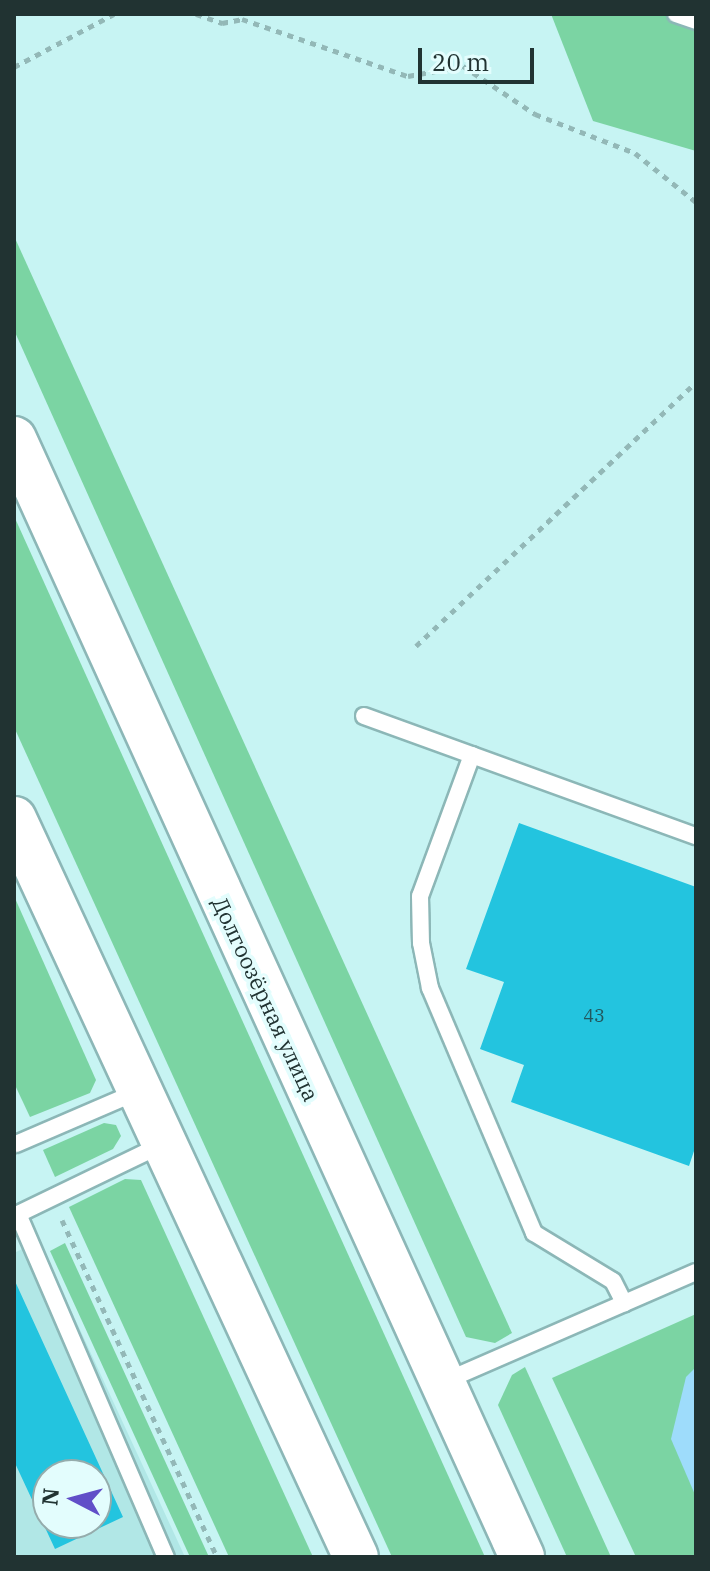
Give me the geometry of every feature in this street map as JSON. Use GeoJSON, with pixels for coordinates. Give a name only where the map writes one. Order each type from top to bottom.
{"type":"FeatureCollection","features":[{"type":"Feature","properties":{"kind":"main road","name":"Долгоозёрная улица"},"geometry":{"type":"LineString","coordinates":[[14,439],[522,1557]]}},
{"type":"Feature","properties":{"kind":"main road"},"geometry":{"type":"LineString","coordinates":[[14,819],[356,1557]]}},
{"type":"Feature","properties":{"kind":"lane"},"geometry":{"type":"LineString","coordinates":[[676,14],[696,21]]}},
{"type":"Feature","properties":{"kind":"lane"},"geometry":{"type":"LineString","coordinates":[[364,716],[696,836]]}},
{"type":"Feature","properties":{"kind":"lane"},"geometry":{"type":"LineString","coordinates":[[472,755],[420,896],[421,943],[430,988],[534,1233],[613,1281],[624,1303]]}},
{"type":"Feature","properties":{"kind":"lane"},"geometry":{"type":"LineString","coordinates":[[16,1144],[138,1091]]}},
{"type":"Feature","properties":{"kind":"lane"},"geometry":{"type":"LineString","coordinates":[[163,1144],[16,1215],[166,1557]]}},
{"type":"Feature","properties":{"kind":"lane"},"geometry":{"type":"LineString","coordinates":[[441,1382],[696,1272]]}},
{"type":"Feature","properties":{"kind":"path"},"geometry":{"type":"LineString","coordinates":[[14,67],[114,14]]}},
{"type":"Feature","properties":{"kind":"path"},"geometry":{"type":"LineString","coordinates":[[196,14],[222,23],[242,19],[408,76],[463,66],[535,114],[635,153],[696,202]]}},
{"type":"Feature","properties":{"kind":"path"},"geometry":{"type":"LineString","coordinates":[[416,646],[696,382]]}},
{"type":"Feature","properties":{"kind":"path"},"geometry":{"type":"LineString","coordinates":[[52,1198],[217,1557]]}},
{"type":"Feature","properties":{"kind":"shaded area"},"geometry":{"type":"Polygon","coordinates":[[[39,1241],[185,1557],[14,1557],[14,1253],[39,1241]]]}},
{"type":"Feature","properties":{"kind":"shaded area"},"geometry":{"type":"Polygon","coordinates":[[[696,1367],[696,1497],[671,1439],[686,1377],[696,1367]]]}},
{"type":"Feature","properties":{"kind":"green space"},"geometry":{"type":"Polygon","coordinates":[[[551,14],[696,14],[696,151],[593,121],[551,14]]]}},
{"type":"Feature","properties":{"kind":"green space"},"geometry":{"type":"Polygon","coordinates":[[[14,236],[512,1333],[495,1343],[466,1337],[14,330],[14,236]]]}},
{"type":"Feature","properties":{"kind":"green space"},"geometry":{"type":"Polygon","coordinates":[[[14,516],[485,1557],[392,1557],[14,727],[14,516]]]}},
{"type":"Feature","properties":{"kind":"green space"},"geometry":{"type":"Polygon","coordinates":[[[14,896],[96,1080],[90,1093],[30,1117],[14,1083],[14,896]]]}},
{"type":"Feature","properties":{"kind":"green space"},"geometry":{"type":"Polygon","coordinates":[[[104,1123],[116,1125],[121,1136],[113,1149],[55,1177],[43,1150],[104,1123]]]}},
{"type":"Feature","properties":{"kind":"green space"},"geometry":{"type":"Polygon","coordinates":[[[125,1179],[141,1180],[313,1557],[229,1557],[69,1207],[125,1179]]]}},
{"type":"Feature","properties":{"kind":"green space"},"geometry":{"type":"Polygon","coordinates":[[[65,1243],[209,1557],[190,1557],[50,1251],[65,1243]]]}},
{"type":"Feature","properties":{"kind":"green space"},"geometry":{"type":"Polygon","coordinates":[[[696,1314],[696,1557],[636,1557],[552,1378],[696,1314]]]}},
{"type":"Feature","properties":{"kind":"green space"},"geometry":{"type":"Polygon","coordinates":[[[525,1367],[611,1557],[567,1557],[498,1405],[512,1375],[525,1367]]]}},
{"type":"Feature","properties":{"kind":"building"},"geometry":{"type":"Polygon","coordinates":[[[519,823],[696,887],[696,1145],[689,1166],[511,1102],[524,1065],[480,1049],[504,982],[466,969],[519,823]]]}},
{"type":"Feature","properties":{"kind":"building"},"geometry":{"type":"Polygon","coordinates":[[[14,1279],[96,1459],[32,1459],[32,1500],[14,1461],[14,1279]]]}},
{"type":"Feature","properties":{"kind":"building"},"geometry":{"type":"Polygon","coordinates":[[[112,1493],[123,1517],[112,1522],[112,1493]]]}},
{"type":"Feature","properties":{"kind":"building"},"geometry":{"type":"Polygon","coordinates":[[[50,1539],[76,1539],[55,1549],[50,1539]]]}}]}
